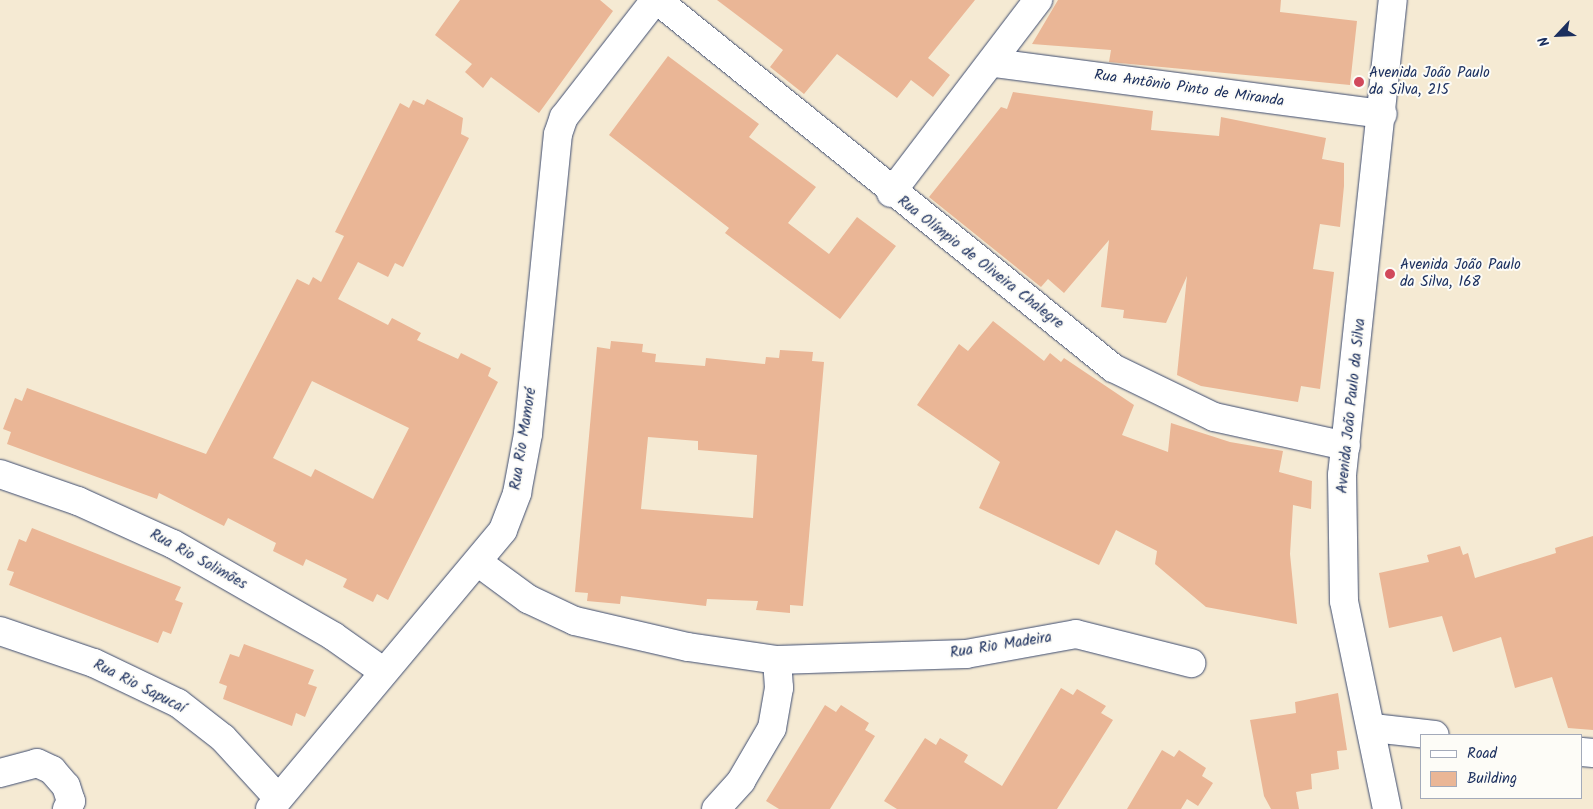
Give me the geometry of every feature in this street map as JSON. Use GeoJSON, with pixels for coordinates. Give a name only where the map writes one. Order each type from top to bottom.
{"type":"FeatureCollection","features":[{"type":"Feature","properties":{"kind":"street","name":"Rua Rio Mamoré"},"geometry":{"type":"LineString","coordinates":[[274,804],[384,672],[479,563],[503,530],[517,493],[528,434],[558,134],[564,117],[656,0]]}},
{"type":"Feature","properties":{"kind":"street","name":"Rua Olímpio de Oliveira Chalegre"},"geometry":{"type":"LineString","coordinates":[[656,0],[687,20],[891,193],[1113,368],[1154,391],[1214,417],[1346,446]]}},
{"type":"Feature","properties":{"kind":"street"},"geometry":{"type":"LineString","coordinates":[[891,193],[994,63],[1038,0]]}},
{"type":"Feature","properties":{"kind":"street","name":"Avenida João Paulo da Silva"},"geometry":{"type":"LineString","coordinates":[[1387,809],[1373,728],[1344,601],[1346,446],[1383,114],[1393,0]]}},
{"type":"Feature","properties":{"kind":"street","name":"Rua Antônio Pinto de Miranda"},"geometry":{"type":"LineString","coordinates":[[994,63],[1383,114]]}},
{"type":"Feature","properties":{"kind":"street","name":"Rua Rio Solimões"},"geometry":{"type":"LineString","coordinates":[[0,474],[78,501],[173,544],[333,636],[384,672]]}},
{"type":"Feature","properties":{"kind":"street","name":"Rua Rio Madeira"},"geometry":{"type":"LineString","coordinates":[[479,563],[528,599],[576,621],[688,647],[777,660],[966,654],[1076,634],[1191,663]]}},
{"type":"Feature","properties":{"kind":"street","name":"Rua Rio Sapucaí"},"geometry":{"type":"LineString","coordinates":[[0,631],[94,663],[178,703],[223,738],[274,804]]}},
{"type":"Feature","properties":{"kind":"street"},"geometry":{"type":"LineString","coordinates":[[716,809],[741,780],[772,728],[779,688],[777,660]]}},
{"type":"Feature","properties":{"kind":"street"},"geometry":{"type":"LineString","coordinates":[[1373,728],[1426,734]]}},
{"type":"Feature","properties":{"kind":"street"},"geometry":{"type":"LineString","coordinates":[[0,773],[37,763],[52,770],[66,786],[70,801],[67,809]]}},
{"type":"Feature","properties":{"kind":"building"},"geometry":{"type":"Polygon","coordinates":[[[460,0],[600,0],[613,11],[539,113],[491,77],[483,88],[465,72],[472,64],[435,35],[460,0]]]}},
{"type":"Feature","properties":{"kind":"building"},"geometry":{"type":"Polygon","coordinates":[[[717,0],[975,0],[928,58],[950,75],[933,97],[911,80],[897,98],[837,54],[804,94],[770,67],[783,50],[717,0]]]}},
{"type":"Feature","properties":{"kind":"building"},"geometry":{"type":"Polygon","coordinates":[[[1058,0],[1281,0],[1280,12],[1357,21],[1350,85],[1109,62],[1111,50],[1032,44],[1058,0]]]}},
{"type":"Feature","properties":{"kind":"building"},"geometry":{"type":"Polygon","coordinates":[[[668,56],[759,124],[749,137],[816,187],[788,223],[829,254],[857,217],[896,246],[840,319],[725,233],[729,228],[609,135],[668,56]]]}},
{"type":"Feature","properties":{"kind":"building"},"geometry":{"type":"Polygon","coordinates":[[[1013,92],[1153,111],[1151,130],[1219,136],[1221,117],[1326,138],[1322,159],[1344,163],[1344,186],[1340,227],[1320,224],[1313,269],[1334,272],[1320,389],[1301,386],[1298,402],[1201,386],[1177,375],[1187,276],[1166,323],[1123,318],[1124,310],[1101,307],[1109,240],[1064,293],[1048,279],[1041,287],[929,197],[1001,107],[1007,109],[1013,92]]]}},
{"type":"Feature","properties":{"kind":"building"},"geometry":{"type":"Polygon","coordinates":[[[427,99],[463,118],[461,134],[469,138],[403,267],[395,263],[388,277],[358,262],[338,299],[388,325],[392,318],[421,333],[417,340],[458,359],[461,353],[491,368],[488,376],[498,382],[388,600],[377,594],[373,602],[343,587],[347,579],[306,559],[303,566],[273,551],[276,543],[228,518],[224,526],[159,493],[157,499],[7,444],[11,432],[3,429],[15,398],[22,401],[27,388],[206,454],[297,279],[309,285],[313,277],[321,282],[344,236],[335,232],[400,103],[409,108],[413,100],[424,105],[427,99]],[[312,381],[273,458],[311,477],[315,469],[373,499],[409,428],[312,381]]]}},
{"type":"Feature","properties":{"kind":"building"},"geometry":{"type":"Polygon","coordinates":[[[993,321],[1044,361],[1050,353],[1061,362],[1064,358],[1134,405],[1122,435],[1168,452],[1171,423],[1230,442],[1283,451],[1279,472],[1312,481],[1311,509],[1293,505],[1290,554],[1297,624],[1206,607],[1155,564],[1157,551],[1116,530],[1099,565],[979,508],[1000,462],[917,405],[959,344],[968,351],[993,321]]]}},
{"type":"Feature","properties":{"kind":"building"},"geometry":{"type":"Polygon","coordinates":[[[611,341],[643,344],[642,352],[656,354],[655,362],[705,366],[706,358],[765,364],[766,357],[779,358],[780,350],[813,352],[812,361],[824,362],[803,606],[790,605],[790,613],[756,610],[758,601],[707,599],[706,606],[621,596],[620,604],[587,601],[588,593],[575,592],[597,347],[610,349],[611,341]],[[648,437],[641,509],[753,518],[757,455],[698,450],[698,441],[648,437]]]}},
{"type":"Feature","properties":{"kind":"building"},"geometry":{"type":"Polygon","coordinates":[[[32,528],[181,587],[175,600],[183,603],[171,634],[163,631],[158,643],[9,585],[14,572],[7,570],[19,539],[26,542],[32,528]]]}},
{"type":"Feature","properties":{"kind":"building"},"geometry":{"type":"Polygon","coordinates":[[[1593,536],[1593,730],[1568,728],[1552,677],[1515,688],[1501,637],[1453,652],[1442,616],[1389,628],[1379,573],[1429,562],[1427,555],[1460,546],[1463,555],[1468,553],[1475,578],[1556,553],[1555,548],[1593,536]]]}},
{"type":"Feature","properties":{"kind":"building"},"geometry":{"type":"Polygon","coordinates":[[[244,644],[314,670],[308,684],[317,687],[305,717],[296,713],[292,726],[223,699],[227,686],[219,683],[230,654],[239,657],[244,644]]]}},
{"type":"Feature","properties":{"kind":"building"},"geometry":{"type":"Polygon","coordinates":[[[1061,688],[1073,695],[1077,689],[1106,706],[1101,713],[1113,720],[1057,809],[897,809],[884,801],[925,738],[936,745],[940,738],[968,755],[964,762],[1002,786],[1061,688]]]}},
{"type":"Feature","properties":{"kind":"building"},"geometry":{"type":"Polygon","coordinates":[[[1338,693],[1347,750],[1337,751],[1339,769],[1311,774],[1312,789],[1296,792],[1299,809],[1271,809],[1264,796],[1250,720],[1296,713],[1295,702],[1338,693]]]}},
{"type":"Feature","properties":{"kind":"building"},"geometry":{"type":"Polygon","coordinates":[[[825,705],[836,712],[841,705],[869,723],[865,730],[875,736],[830,809],[779,809],[766,801],[825,705]]]}},
{"type":"Feature","properties":{"kind":"building"},"geometry":{"type":"Polygon","coordinates":[[[1162,750],[1174,757],[1179,750],[1206,768],[1202,776],[1213,783],[1198,806],[1187,799],[1181,809],[1127,809],[1162,750]]]}},
{"type":"Feature","properties":{"kind":"place","name":"Avenida João Paulo da Silva, 215"},"geometry":{"type":"Point","coordinates":[1359,82]}},
{"type":"Feature","properties":{"kind":"place","name":"Avenida João Paulo da Silva, 168"},"geometry":{"type":"Point","coordinates":[1390,274]}}]}
